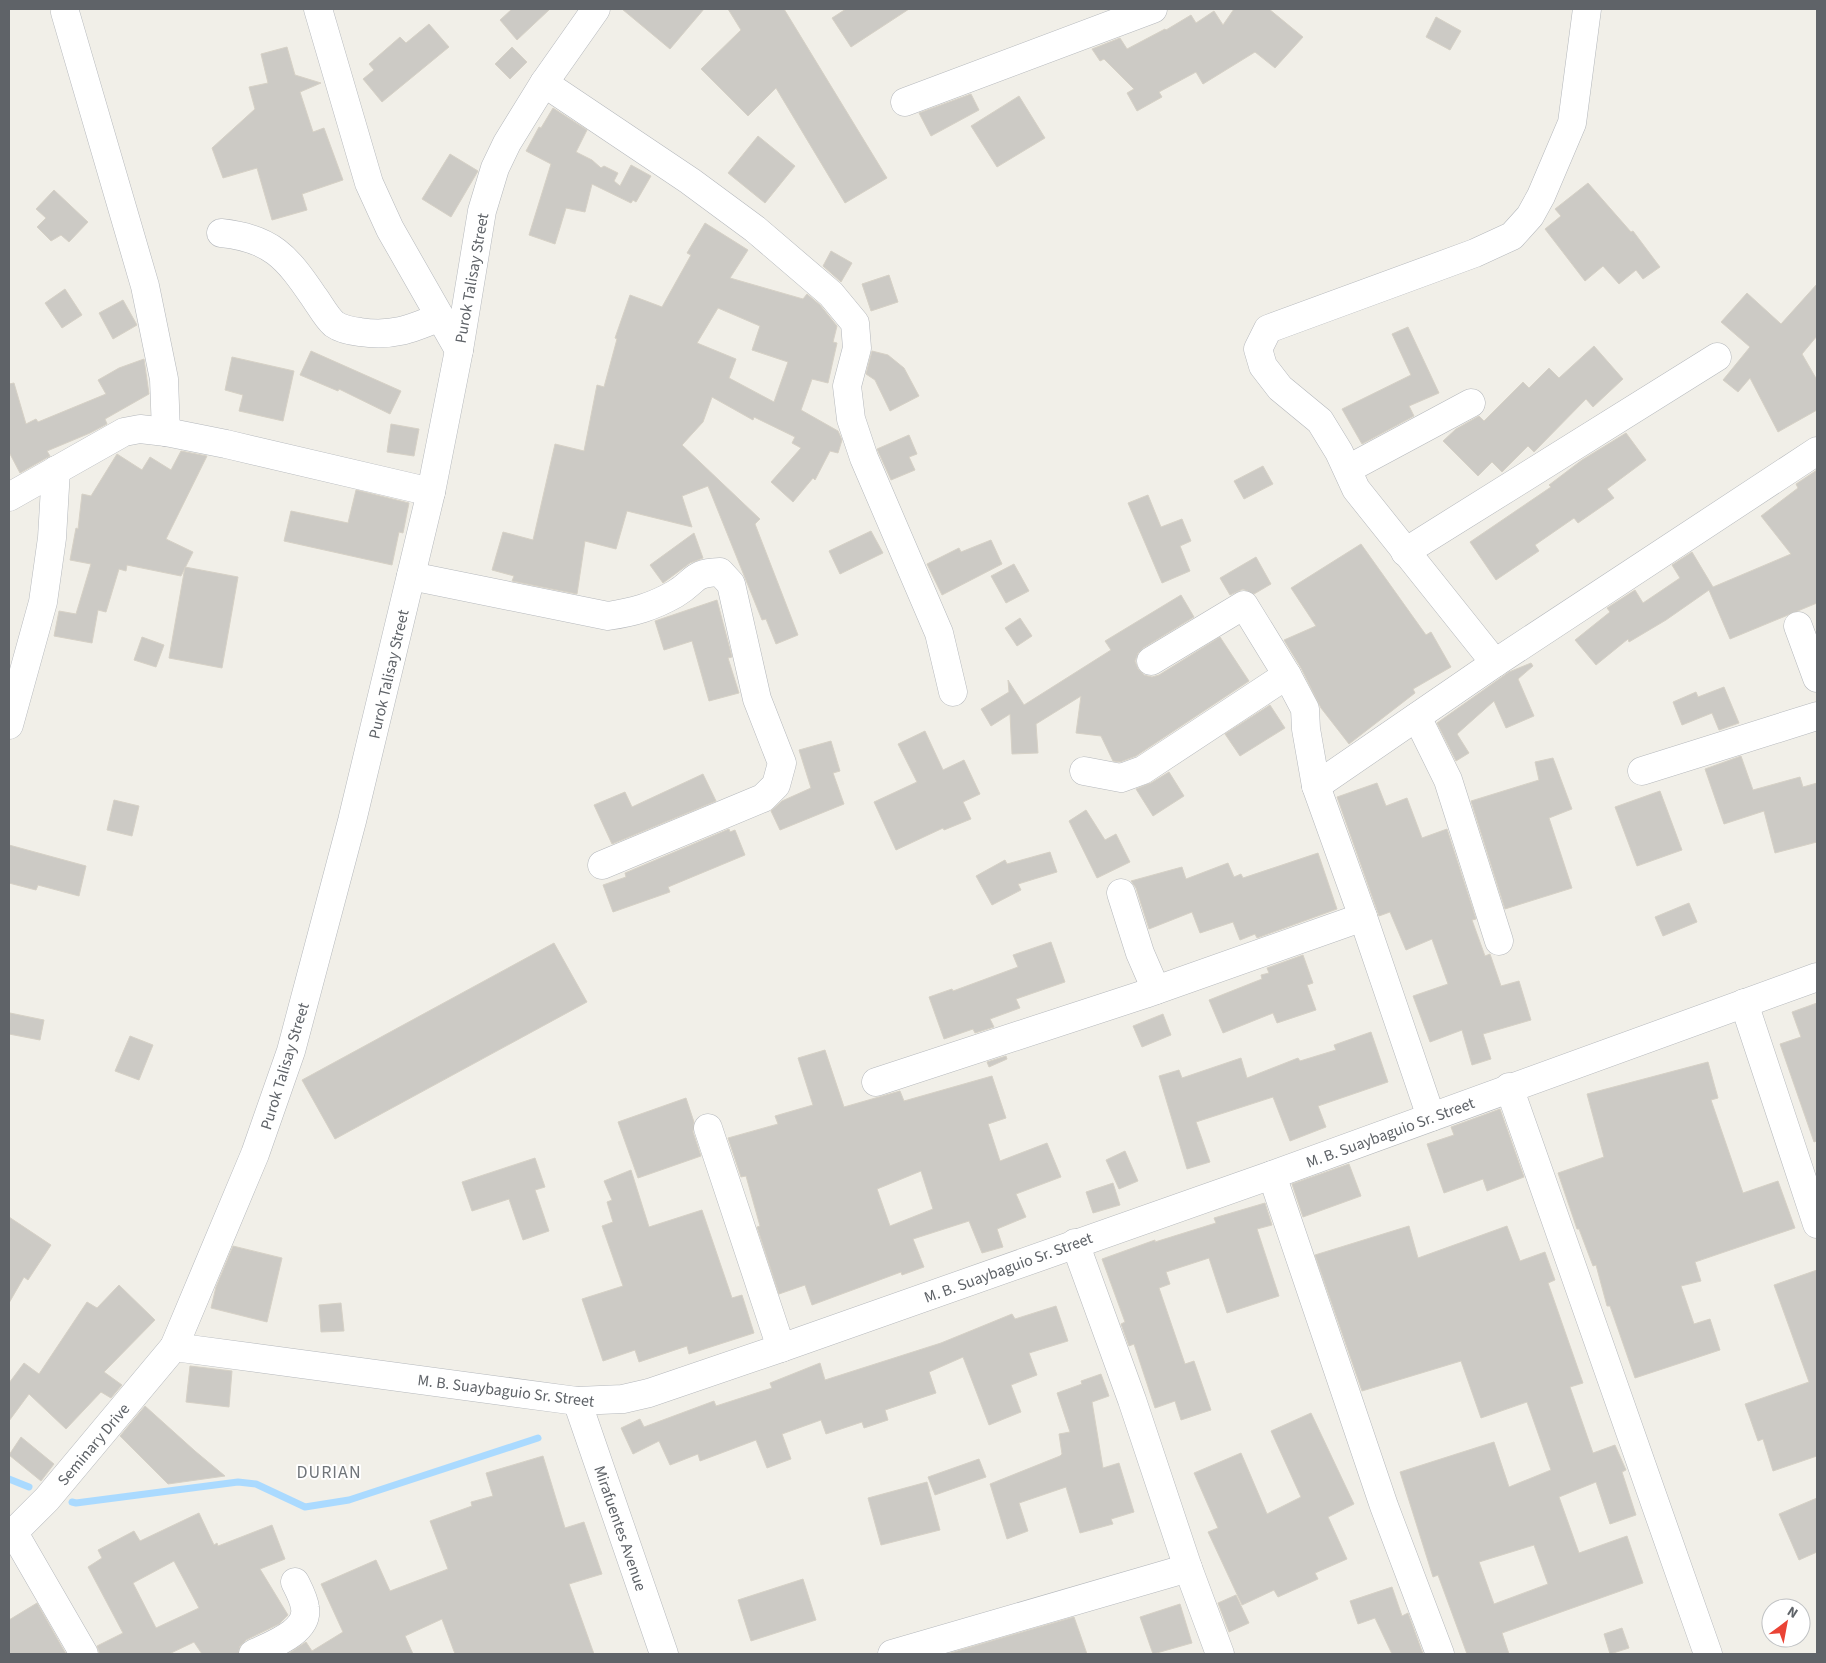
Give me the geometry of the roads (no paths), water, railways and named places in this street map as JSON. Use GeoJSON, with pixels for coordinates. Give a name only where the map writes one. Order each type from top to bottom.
{"type":"FeatureCollection","features":[{"type":"Feature","properties":{"kind":"street"},"geometry":{"type":"LineString","coordinates":[[318,9],[369,183],[390,229],[459,350]]}},
{"type":"Feature","properties":{"kind":"street","name":"Purok Talisay Street"},"geometry":{"type":"LineString","coordinates":[[174,1347],[255,1154],[291,1051],[352,821],[431,492],[459,350],[482,211],[495,168],[507,143],[544,83],[596,9]]}},
{"type":"Feature","properties":{"kind":"street"},"geometry":{"type":"LineString","coordinates":[[905,102],[1153,9]]}},
{"type":"Feature","properties":{"kind":"street"},"geometry":{"type":"LineString","coordinates":[[1495,663],[1356,489],[1348,470],[1320,421],[1280,388],[1263,366],[1258,349],[1268,329],[1475,253],[1512,236],[1530,216],[1541,196],[1572,123],[1586,9]]}},
{"type":"Feature","properties":{"kind":"street"},"geometry":{"type":"LineString","coordinates":[[65,12],[144,286],[164,378],[166,432]]}},
{"type":"Feature","properties":{"kind":"street"},"geometry":{"type":"LineString","coordinates":[[544,83],[690,181],[755,229],[832,294],[855,322],[856,348],[847,386],[851,419],[864,458],[939,633],[952,692]]}},
{"type":"Feature","properties":{"kind":"street"},"geometry":{"type":"LineString","coordinates":[[221,233],[242,235],[261,241],[282,254],[298,272],[325,313],[335,324],[348,330],[379,335],[405,332],[440,317]]}},
{"type":"Feature","properties":{"kind":"street"},"geometry":{"type":"LineString","coordinates":[[1405,552],[1717,358]]}},
{"type":"Feature","properties":{"kind":"street"},"geometry":{"type":"LineString","coordinates":[[1348,470],[1471,403]]}},
{"type":"Feature","properties":{"kind":"street"},"geometry":{"type":"LineString","coordinates":[[9,497],[124,432],[140,429],[166,432],[226,444],[431,492]]}},
{"type":"Feature","properties":{"kind":"street"},"geometry":{"type":"LineString","coordinates":[[1316,786],[1495,663],[1817,451]]}},
{"type":"Feature","properties":{"kind":"street"},"geometry":{"type":"LineString","coordinates":[[9,725],[43,602],[52,538],[56,470]]}},
{"type":"Feature","properties":{"kind":"street"},"geometry":{"type":"LineString","coordinates":[[411,576],[608,616],[638,612],[677,593],[702,572],[720,572],[731,584],[757,699],[782,763],[776,784],[763,798],[602,865]]}},
{"type":"Feature","properties":{"kind":"street"},"geometry":{"type":"LineString","coordinates":[[1151,661],[1244,605],[1287,675],[1305,709],[1306,729],[1316,786],[1431,1117]]}},
{"type":"Feature","properties":{"kind":"street"},"geometry":{"type":"LineString","coordinates":[[1798,626],[1817,678]]}},
{"type":"Feature","properties":{"kind":"street"},"geometry":{"type":"LineString","coordinates":[[1084,772],[1122,778],[1142,770],[1287,675]]}},
{"type":"Feature","properties":{"kind":"street"},"geometry":{"type":"LineString","coordinates":[[1642,771],[1817,716]]}},
{"type":"Feature","properties":{"kind":"street"},"geometry":{"type":"LineString","coordinates":[[1417,717],[1448,780],[1498,941]]}},
{"type":"Feature","properties":{"kind":"street"},"geometry":{"type":"LineString","coordinates":[[1121,893],[1140,952],[1156,990]]}},
{"type":"Feature","properties":{"kind":"street"},"geometry":{"type":"LineString","coordinates":[[876,1082],[1156,990],[1363,917]]}},
{"type":"Feature","properties":{"kind":"street","name":"M. B. Suaybaguio Sr. Street"},"geometry":{"type":"LineString","coordinates":[[174,1347],[577,1401],[623,1399],[649,1393],[781,1348],[1272,1175],[1509,1087],[1817,977]]}},
{"type":"Feature","properties":{"kind":"street"},"geometry":{"type":"LineString","coordinates":[[1744,1003],[1817,1224]]}},
{"type":"Feature","properties":{"kind":"street"},"geometry":{"type":"LineString","coordinates":[[1509,1087],[1708,1654]]}},
{"type":"Feature","properties":{"kind":"street"},"geometry":{"type":"LineString","coordinates":[[708,1128],[781,1348]]}},
{"type":"Feature","properties":{"kind":"street"},"geometry":{"type":"LineString","coordinates":[[1272,1175],[1384,1506],[1440,1654]]}},
{"type":"Feature","properties":{"kind":"street"},"geometry":{"type":"LineString","coordinates":[[1075,1243],[1132,1400],[1188,1568],[1220,1654]]}},
{"type":"Feature","properties":{"kind":"street","name":"Seminary Drive"},"geometry":{"type":"LineString","coordinates":[[11,1535],[47,1499],[174,1347]]}},
{"type":"Feature","properties":{"kind":"street","name":"Mirafuentes Avenue"},"geometry":{"type":"LineString","coordinates":[[577,1401],[664,1654]]}},
{"type":"Feature","properties":{"kind":"street"},"geometry":{"type":"LineString","coordinates":[[11,1535],[84,1654]]}},
{"type":"Feature","properties":{"kind":"street"},"geometry":{"type":"LineString","coordinates":[[892,1654],[1188,1568]]}},
{"type":"Feature","properties":{"kind":"street"},"geometry":{"type":"LineString","coordinates":[[253,1654],[291,1633],[306,1618],[305,1607],[295,1582]]}},
{"type":"Feature","properties":{"kind":"waterway"},"geometry":{"type":"LineString","coordinates":[[72,1502],[238,1482],[256,1484],[305,1507],[349,1500],[538,1438]]}},
{"type":"Feature","properties":{"kind":"waterway"},"geometry":{"type":"LineString","coordinates":[[9,1479],[29,1487]]}},
{"type":"Feature","properties":{"kind":"district","name":"DURIAN"},"geometry":{"type":"Point","coordinates":[329,1472]}}]}
